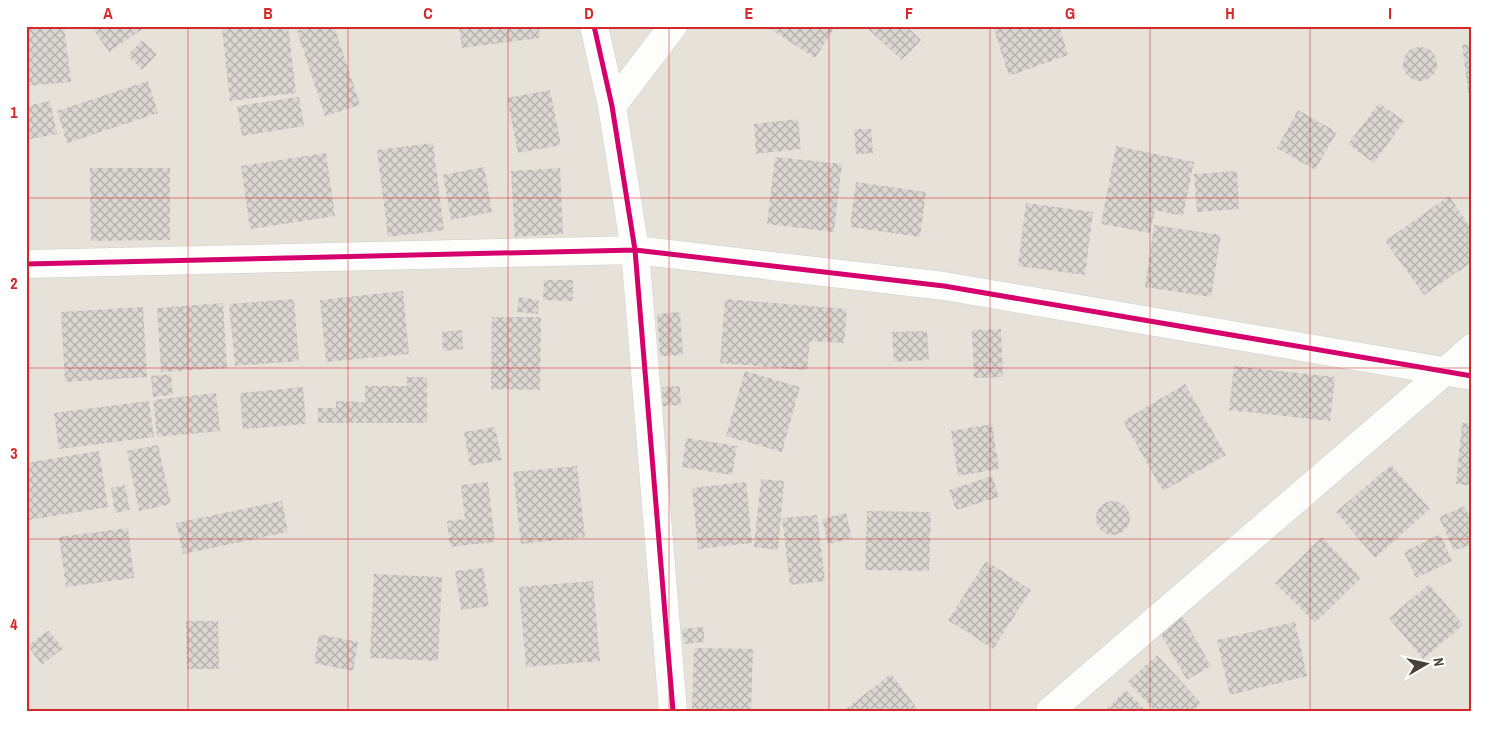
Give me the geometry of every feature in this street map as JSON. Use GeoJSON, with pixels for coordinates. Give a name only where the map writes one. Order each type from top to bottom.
{"type":"FeatureCollection","features":[{"type":"Feature","properties":{"kind":"street"},"geometry":{"type":"LineString","coordinates":[[594,26],[612,106],[635,250],[673,711]]}},
{"type":"Feature","properties":{"kind":"street"},"geometry":{"type":"LineString","coordinates":[[612,106],[673,26]]}},
{"type":"Feature","properties":{"kind":"street"},"geometry":{"type":"LineString","coordinates":[[26,264],[635,250],[944,286],[1472,376]]}},
{"type":"Feature","properties":{"kind":"street"},"geometry":{"type":"LineString","coordinates":[[1050,711],[1472,348]]}},
{"type":"Feature","properties":{"kind":"shaded area"},"geometry":{"type":"Polygon","coordinates":[[[26,26],[1472,26],[1472,711],[26,711],[26,26]]]}},
{"type":"Feature","properties":{"kind":"building"},"geometry":{"type":"Polygon","coordinates":[[[26,26],[64,26],[71,82],[26,86],[26,26]]]}},
{"type":"Feature","properties":{"kind":"building"},"geometry":{"type":"Polygon","coordinates":[[[91,26],[147,26],[109,52],[91,26]]]}},
{"type":"Feature","properties":{"kind":"building"},"geometry":{"type":"Polygon","coordinates":[[[247,26],[288,26],[296,93],[230,101],[222,29],[247,26]]]}},
{"type":"Feature","properties":{"kind":"building"},"geometry":{"type":"Polygon","coordinates":[[[311,26],[334,26],[360,105],[325,116],[297,31],[311,26]]]}},
{"type":"Feature","properties":{"kind":"building"},"geometry":{"type":"Polygon","coordinates":[[[459,26],[539,26],[540,38],[462,48],[459,26]]]}},
{"type":"Feature","properties":{"kind":"building"},"geometry":{"type":"Polygon","coordinates":[[[766,26],[836,26],[815,58],[766,26]]]}},
{"type":"Feature","properties":{"kind":"building"},"geometry":{"type":"Polygon","coordinates":[[[865,26],[906,26],[921,40],[902,60],[865,26]]]}},
{"type":"Feature","properties":{"kind":"building"},"geometry":{"type":"Polygon","coordinates":[[[993,26],[1059,26],[1068,55],[1009,76],[993,26]]]}},
{"type":"Feature","properties":{"kind":"building"},"geometry":{"type":"Polygon","coordinates":[[[142,40],[157,54],[142,70],[128,55],[142,40]]]}},
{"type":"Feature","properties":{"kind":"building"},"geometry":{"type":"Polygon","coordinates":[[[1472,44],[1472,113],[1471,113],[1462,45],[1472,44]]]}},
{"type":"Feature","properties":{"kind":"building"},"geometry":{"type":"Polygon","coordinates":[[[1420,47],[1432,52],[1437,64],[1432,76],[1420,81],[1408,76],[1403,64],[1408,52],[1420,47]]]}},
{"type":"Feature","properties":{"kind":"building"},"geometry":{"type":"Polygon","coordinates":[[[148,81],[158,113],[67,143],[57,111],[148,81]]]}},
{"type":"Feature","properties":{"kind":"building"},"geometry":{"type":"Polygon","coordinates":[[[550,90],[561,145],[518,153],[507,98],[550,90]]]}},
{"type":"Feature","properties":{"kind":"building"},"geometry":{"type":"Polygon","coordinates":[[[299,97],[304,126],[242,136],[237,106],[299,97]]]}},
{"type":"Feature","properties":{"kind":"building"},"geometry":{"type":"Polygon","coordinates":[[[50,101],[57,134],[26,140],[26,106],[50,101]]]}},
{"type":"Feature","properties":{"kind":"building"},"geometry":{"type":"Polygon","coordinates":[[[1379,103],[1404,121],[1374,163],[1348,144],[1379,103]]]}},
{"type":"Feature","properties":{"kind":"building"},"geometry":{"type":"Polygon","coordinates":[[[1298,110],[1337,132],[1315,170],[1277,148],[1298,110]]]}},
{"type":"Feature","properties":{"kind":"building"},"geometry":{"type":"Polygon","coordinates":[[[798,119],[801,149],[756,154],[754,124],[798,119]]]}},
{"type":"Feature","properties":{"kind":"building"},"geometry":{"type":"Polygon","coordinates":[[[854,129],[871,129],[873,153],[856,154],[854,129]]]}},
{"type":"Feature","properties":{"kind":"building"},"geometry":{"type":"Polygon","coordinates":[[[433,143],[444,230],[388,237],[377,150],[433,143]]]}},
{"type":"Feature","properties":{"kind":"building"},"geometry":{"type":"Polygon","coordinates":[[[1116,146],[1194,162],[1183,216],[1155,210],[1150,233],[1101,224],[1116,146]]]}},
{"type":"Feature","properties":{"kind":"building"},"geometry":{"type":"Polygon","coordinates":[[[326,153],[335,216],[250,229],[241,166],[326,153]]]}},
{"type":"Feature","properties":{"kind":"building"},"geometry":{"type":"Polygon","coordinates":[[[775,157],[842,164],[834,232],[767,224],[775,157]]]}},
{"type":"Feature","properties":{"kind":"building"},"geometry":{"type":"Polygon","coordinates":[[[484,167],[492,212],[451,220],[443,175],[484,167]]]}},
{"type":"Feature","properties":{"kind":"building"},"geometry":{"type":"Polygon","coordinates":[[[90,168],[170,168],[170,240],[91,241],[90,168]]]}},
{"type":"Feature","properties":{"kind":"building"},"geometry":{"type":"Polygon","coordinates":[[[560,168],[563,234],[515,237],[511,171],[560,168]]]}},
{"type":"Feature","properties":{"kind":"building"},"geometry":{"type":"Polygon","coordinates":[[[1237,171],[1239,209],[1197,212],[1194,174],[1237,171]]]}},
{"type":"Feature","properties":{"kind":"building"},"geometry":{"type":"Polygon","coordinates":[[[856,182],[926,192],[920,237],[850,227],[856,182]]]}},
{"type":"Feature","properties":{"kind":"building"},"geometry":{"type":"Polygon","coordinates":[[[1449,196],[1472,230],[1472,262],[1424,295],[1385,241],[1449,196]]]}},
{"type":"Feature","properties":{"kind":"building"},"geometry":{"type":"Polygon","coordinates":[[[1026,203],[1093,212],[1085,275],[1018,266],[1026,203]]]}},
{"type":"Feature","properties":{"kind":"building"},"geometry":{"type":"Polygon","coordinates":[[[1154,225],[1221,235],[1211,297],[1145,287],[1154,225]]]}},
{"type":"Feature","properties":{"kind":"building"},"geometry":{"type":"Polygon","coordinates":[[[544,280],[573,280],[573,301],[543,300],[544,280]]]}},
{"type":"Feature","properties":{"kind":"building"},"geometry":{"type":"Polygon","coordinates":[[[403,291],[409,354],[326,362],[320,300],[403,291]]]}},
{"type":"Feature","properties":{"kind":"building"},"geometry":{"type":"Polygon","coordinates":[[[519,297],[539,300],[538,314],[517,312],[519,297]]]}},
{"type":"Feature","properties":{"kind":"building"},"geometry":{"type":"Polygon","coordinates":[[[294,299],[299,361],[235,366],[229,304],[294,299]]]}},
{"type":"Feature","properties":{"kind":"building"},"geometry":{"type":"Polygon","coordinates":[[[725,299],[847,309],[844,343],[810,341],[807,370],[720,363],[725,299]]]}},
{"type":"Feature","properties":{"kind":"building"},"geometry":{"type":"Polygon","coordinates":[[[223,303],[227,368],[161,372],[157,308],[223,303]]]}},
{"type":"Feature","properties":{"kind":"building"},"geometry":{"type":"Polygon","coordinates":[[[143,307],[147,377],[65,382],[61,312],[143,307]]]}},
{"type":"Feature","properties":{"kind":"building"},"geometry":{"type":"Polygon","coordinates":[[[680,312],[683,355],[660,356],[657,314],[680,312]]]}},
{"type":"Feature","properties":{"kind":"building"},"geometry":{"type":"Polygon","coordinates":[[[492,317],[541,317],[540,390],[491,389],[492,317]]]}},
{"type":"Feature","properties":{"kind":"building"},"geometry":{"type":"Polygon","coordinates":[[[1001,329],[1003,377],[974,378],[972,330],[1001,329]]]}},
{"type":"Feature","properties":{"kind":"building"},"geometry":{"type":"Polygon","coordinates":[[[462,330],[463,349],[443,351],[442,332],[462,330]]]}},
{"type":"Feature","properties":{"kind":"building"},"geometry":{"type":"Polygon","coordinates":[[[927,331],[929,360],[894,362],[892,332],[927,331]]]}},
{"type":"Feature","properties":{"kind":"building"},"geometry":{"type":"Polygon","coordinates":[[[1234,366],[1335,377],[1330,421],[1229,410],[1234,366]]]}},
{"type":"Feature","properties":{"kind":"building"},"geometry":{"type":"Polygon","coordinates":[[[745,371],[800,387],[782,452],[726,436],[745,371]]]}},
{"type":"Feature","properties":{"kind":"building"},"geometry":{"type":"Polygon","coordinates":[[[171,374],[173,395],[153,397],[151,376],[171,374]]]}},
{"type":"Feature","properties":{"kind":"building"},"geometry":{"type":"Polygon","coordinates":[[[407,377],[427,377],[427,423],[318,423],[318,408],[336,408],[336,401],[365,402],[365,386],[407,386],[407,377]]]}},
{"type":"Feature","properties":{"kind":"building"},"geometry":{"type":"Polygon","coordinates":[[[1185,384],[1226,455],[1163,491],[1123,421],[1185,384]]]}},
{"type":"Feature","properties":{"kind":"building"},"geometry":{"type":"Polygon","coordinates":[[[680,386],[681,405],[663,406],[662,387],[680,386]]]}},
{"type":"Feature","properties":{"kind":"building"},"geometry":{"type":"Polygon","coordinates":[[[303,387],[306,424],[243,429],[240,393],[303,387]]]}},
{"type":"Feature","properties":{"kind":"building"},"geometry":{"type":"Polygon","coordinates":[[[216,393],[220,431],[157,437],[153,400],[216,393]]]}},
{"type":"Feature","properties":{"kind":"building"},"geometry":{"type":"Polygon","coordinates":[[[149,401],[154,437],[59,449],[54,413],[149,401]]]}},
{"type":"Feature","properties":{"kind":"building"},"geometry":{"type":"Polygon","coordinates":[[[1462,423],[1472,424],[1472,486],[1456,484],[1462,423]]]}},
{"type":"Feature","properties":{"kind":"building"},"geometry":{"type":"Polygon","coordinates":[[[992,424],[999,469],[958,476],[951,431],[992,424]]]}},
{"type":"Feature","properties":{"kind":"building"},"geometry":{"type":"Polygon","coordinates":[[[495,427],[502,460],[470,466],[464,432],[495,427]]]}},
{"type":"Feature","properties":{"kind":"building"},"geometry":{"type":"Polygon","coordinates":[[[686,438],[737,446],[732,475],[682,467],[686,438]]]}},
{"type":"Feature","properties":{"kind":"building"},"geometry":{"type":"Polygon","coordinates":[[[158,445],[171,504],[139,511],[127,451],[158,445]]]}},
{"type":"Feature","properties":{"kind":"building"},"geometry":{"type":"Polygon","coordinates":[[[99,451],[108,507],[29,520],[26,504],[26,463],[99,451]]]}},
{"type":"Feature","properties":{"kind":"building"},"geometry":{"type":"Polygon","coordinates":[[[1391,465],[1430,509],[1375,558],[1336,512],[1391,465]]]}},
{"type":"Feature","properties":{"kind":"building"},"geometry":{"type":"Polygon","coordinates":[[[577,466],[585,537],[521,544],[513,472],[577,466]]]}},
{"type":"Feature","properties":{"kind":"building"},"geometry":{"type":"Polygon","coordinates":[[[992,476],[999,497],[956,510],[949,490],[992,476]]]}},
{"type":"Feature","properties":{"kind":"building"},"geometry":{"type":"Polygon","coordinates":[[[761,479],[784,481],[778,550],[754,547],[761,479]]]}},
{"type":"Feature","properties":{"kind":"building"},"geometry":{"type":"Polygon","coordinates":[[[488,482],[495,542],[450,547],[447,521],[465,519],[461,485],[488,482]]]}},
{"type":"Feature","properties":{"kind":"building"},"geometry":{"type":"Polygon","coordinates":[[[746,482],[752,543],[698,549],[692,488],[746,482]]]}},
{"type":"Feature","properties":{"kind":"building"},"geometry":{"type":"Polygon","coordinates":[[[125,485],[130,510],[115,513],[111,488],[125,485]]]}},
{"type":"Feature","properties":{"kind":"building"},"geometry":{"type":"Polygon","coordinates":[[[282,501],[288,532],[183,554],[176,523],[282,501]]]}},
{"type":"Feature","properties":{"kind":"building"},"geometry":{"type":"Polygon","coordinates":[[[1113,501],[1125,506],[1130,518],[1125,530],[1113,535],[1101,530],[1096,518],[1101,506],[1113,501]]]}},
{"type":"Feature","properties":{"kind":"building"},"geometry":{"type":"Polygon","coordinates":[[[1465,506],[1472,523],[1472,544],[1454,551],[1439,517],[1465,506]]]}},
{"type":"Feature","properties":{"kind":"building"},"geometry":{"type":"Polygon","coordinates":[[[867,511],[931,512],[929,571],[865,570],[867,511]]]}},
{"type":"Feature","properties":{"kind":"building"},"geometry":{"type":"Polygon","coordinates":[[[846,513],[852,538],[828,544],[822,519],[846,513]]]}},
{"type":"Feature","properties":{"kind":"building"},"geometry":{"type":"Polygon","coordinates":[[[817,515],[825,581],[790,585],[782,518],[817,515]]]}},
{"type":"Feature","properties":{"kind":"building"},"geometry":{"type":"Polygon","coordinates":[[[128,528],[134,578],[66,587],[59,537],[128,528]]]}},
{"type":"Feature","properties":{"kind":"building"},"geometry":{"type":"Polygon","coordinates":[[[1440,534],[1452,561],[1416,578],[1404,552],[1440,534]]]}},
{"type":"Feature","properties":{"kind":"building"},"geometry":{"type":"Polygon","coordinates":[[[1322,537],[1361,578],[1315,623],[1275,583],[1322,537]]]}},
{"type":"Feature","properties":{"kind":"building"},"geometry":{"type":"Polygon","coordinates":[[[986,561],[1031,590],[993,649],[948,620],[986,561]]]}},
{"type":"Feature","properties":{"kind":"building"},"geometry":{"type":"Polygon","coordinates":[[[483,568],[489,606],[461,610],[455,571],[483,568]]]}},
{"type":"Feature","properties":{"kind":"building"},"geometry":{"type":"Polygon","coordinates":[[[374,574],[442,577],[438,661],[370,658],[374,574]]]}},
{"type":"Feature","properties":{"kind":"building"},"geometry":{"type":"Polygon","coordinates":[[[593,581],[600,661],[526,667],[519,587],[593,581]]]}},
{"type":"Feature","properties":{"kind":"building"},"geometry":{"type":"Polygon","coordinates":[[[1429,584],[1463,625],[1423,659],[1389,618],[1429,584]]]}},
{"type":"Feature","properties":{"kind":"building"},"geometry":{"type":"Polygon","coordinates":[[[1183,617],[1211,666],[1187,680],[1159,631],[1183,617]]]}},
{"type":"Feature","properties":{"kind":"building"},"geometry":{"type":"Polygon","coordinates":[[[186,621],[218,621],[219,669],[187,669],[186,621]]]}},
{"type":"Feature","properties":{"kind":"building"},"geometry":{"type":"Polygon","coordinates":[[[1295,622],[1307,676],[1230,695],[1217,640],[1295,622]]]}},
{"type":"Feature","properties":{"kind":"building"},"geometry":{"type":"Polygon","coordinates":[[[703,627],[705,642],[684,644],[682,629],[703,627]]]}},
{"type":"Feature","properties":{"kind":"building"},"geometry":{"type":"Polygon","coordinates":[[[48,630],[63,648],[42,665],[28,646],[48,630]]]}},
{"type":"Feature","properties":{"kind":"building"},"geometry":{"type":"Polygon","coordinates":[[[319,634],[358,642],[353,671],[314,663],[319,634]]]}},
{"type":"Feature","properties":{"kind":"building"},"geometry":{"type":"Polygon","coordinates":[[[694,648],[753,649],[751,711],[692,711],[694,648]]]}},
{"type":"Feature","properties":{"kind":"building"},"geometry":{"type":"Polygon","coordinates":[[[1157,655],[1201,703],[1193,711],[1155,711],[1128,682],[1157,655]]]}},
{"type":"Feature","properties":{"kind":"building"},"geometry":{"type":"Polygon","coordinates":[[[891,674],[919,711],[843,711],[891,674]]]}},
{"type":"Feature","properties":{"kind":"building"},"geometry":{"type":"Polygon","coordinates":[[[1126,690],[1146,711],[1105,711],[1126,690]]]}},
{"type":"Feature","properties":{"kind":"cycle path"},"geometry":{"type":"LineString","coordinates":[[594,26],[612,106],[635,250],[673,711]]}},
{"type":"Feature","properties":{"kind":"cycle path"},"geometry":{"type":"LineString","coordinates":[[26,264],[635,250],[944,286],[1472,376]]}}]}
